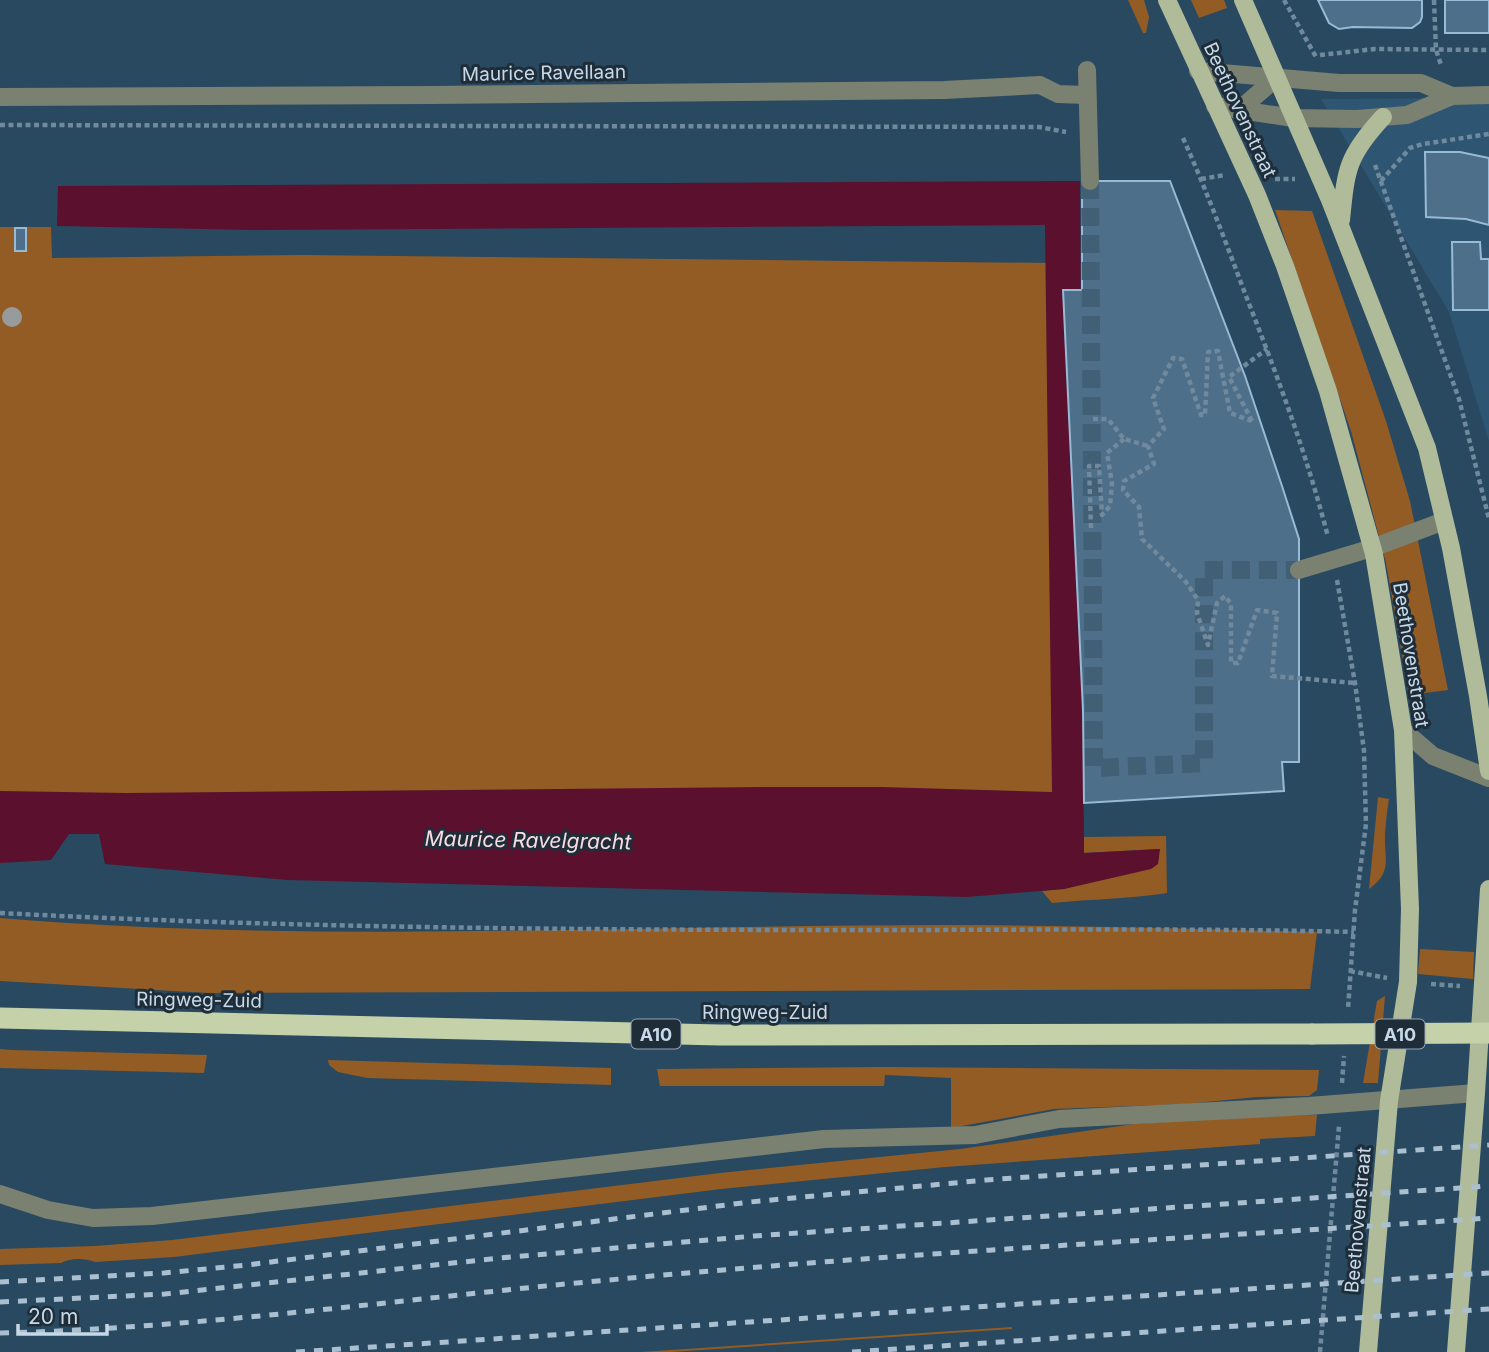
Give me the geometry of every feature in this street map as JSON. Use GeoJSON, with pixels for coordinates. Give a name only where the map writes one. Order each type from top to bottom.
{"type":"FeatureCollection","features":[{"type":"Feature","properties":{"kind":"highway","name":"Ringweg-Zuid"},"geometry":{"type":"LineString","coordinates":[[0,1018],[720,1035],[1489,1033]]}},
{"type":"Feature","properties":{"kind":"main road","name":"Beethovenstraat"},"geometry":{"type":"LineString","coordinates":[[1167,0],[1249,178],[1284,266],[1328,391],[1372,548],[1403,730],[1410,909],[1408,982],[1389,1101],[1368,1352]]}},
{"type":"Feature","properties":{"kind":"main road"},"geometry":{"type":"LineString","coordinates":[[1243,0],[1321,180],[1427,448],[1483,696],[1489,771]]}},
{"type":"Feature","properties":{"kind":"main road"},"geometry":{"type":"LineString","coordinates":[[1340,228],[1345,180],[1356,148],[1383,117]]}},
{"type":"Feature","properties":{"kind":"main road"},"geometry":{"type":"LineString","coordinates":[[1456,1352],[1489,890]]}},
{"type":"Feature","properties":{"kind":"street"},"geometry":{"type":"LineString","coordinates":[[1087,70],[1090,181]]}},
{"type":"Feature","properties":{"kind":"street"},"geometry":{"type":"LineString","coordinates":[[1198,71],[1339,83],[1421,83],[1452,96],[1489,96]]}},
{"type":"Feature","properties":{"kind":"street"},"geometry":{"type":"LineString","coordinates":[[1238,111],[1276,78]]}},
{"type":"Feature","properties":{"kind":"street","name":"Maurice Ravellaan"},"geometry":{"type":"LineString","coordinates":[[0,97],[932,90],[1040,85],[1058,94],[1087,95]]}},
{"type":"Feature","properties":{"kind":"street"},"geometry":{"type":"LineString","coordinates":[[1215,106],[1293,118],[1357,119],[1407,115],[1452,96]]}},
{"type":"Feature","properties":{"kind":"street"},"geometry":{"type":"LineString","coordinates":[[1298,570],[1372,548],[1444,521]]}},
{"type":"Feature","properties":{"kind":"street"},"geometry":{"type":"LineString","coordinates":[[1403,730],[1433,756],[1489,778]]}},
{"type":"Feature","properties":{"kind":"street"},"geometry":{"type":"LineString","coordinates":[[0,1194],[48,1210],[93,1218],[152,1216],[824,1139],[975,1135],[1059,1119],[1389,1101],[1476,1093]]}},
{"type":"Feature","properties":{"kind":"path"},"geometry":{"type":"LineString","coordinates":[[1284,0],[1315,56],[1375,49],[1489,50]]}},
{"type":"Feature","properties":{"kind":"path"},"geometry":{"type":"LineString","coordinates":[[1434,0],[1436,50],[1452,96]]}},
{"type":"Feature","properties":{"kind":"path"},"geometry":{"type":"LineString","coordinates":[[0,125],[1039,127],[1087,136]]}},
{"type":"Feature","properties":{"kind":"path"},"geometry":{"type":"LineString","coordinates":[[1381,181],[1410,148],[1489,134]]}},
{"type":"Feature","properties":{"kind":"path"},"geometry":{"type":"LineString","coordinates":[[1183,138],[1201,179],[1223,175],[1321,180]]}},
{"type":"Feature","properties":{"kind":"path"},"geometry":{"type":"LineString","coordinates":[[1345,180],[1381,181]]}},
{"type":"Feature","properties":{"kind":"path"},"geometry":{"type":"LineString","coordinates":[[1381,181],[1459,399],[1489,519]]}},
{"type":"Feature","properties":{"kind":"path"},"geometry":{"type":"LineString","coordinates":[[1148,446],[1164,429],[1153,398],[1173,358],[1182,359],[1201,415],[1205,415],[1208,352],[1218,351],[1230,412],[1252,421],[1229,377],[1267,349]]}},
{"type":"Feature","properties":{"kind":"path"},"geometry":{"type":"LineString","coordinates":[[1093,419],[1108,419],[1124,439],[1148,446]]}},
{"type":"Feature","properties":{"kind":"path"},"geometry":{"type":"LineString","coordinates":[[1091,528],[1089,466],[1099,466],[1102,515],[1110,506],[1112,484],[1107,453],[1124,439]]}},
{"type":"Feature","properties":{"kind":"path"},"geometry":{"type":"LineString","coordinates":[[1148,446],[1154,464],[1124,481],[1124,490],[1139,507],[1142,539],[1186,582],[1198,600],[1197,614],[1208,645],[1217,603],[1225,596],[1231,604],[1231,663],[1238,663],[1257,610],[1277,614],[1272,676],[1355,683]]}},
{"type":"Feature","properties":{"kind":"path"},"geometry":{"type":"LineString","coordinates":[[1347,1016],[1355,910]]}},
{"type":"Feature","properties":{"kind":"path"},"geometry":{"type":"LineString","coordinates":[[0,913],[138,920],[424,927],[864,930],[1210,928],[1354,932]]}},
{"type":"Feature","properties":{"kind":"path","name":"Beethovenstraat"},"geometry":{"type":"LineString","coordinates":[[1320,1352],[1344,1054]]}},
{"type":"Feature","properties":{"kind":"shaded area"},"geometry":{"type":"Polygon","coordinates":[[[1128,0],[1144,0],[1149,17],[1146,33],[1143,33],[1128,0]]]}},
{"type":"Feature","properties":{"kind":"shaded area"},"geometry":{"type":"Polygon","coordinates":[[[1191,0],[1224,0],[1227,8],[1199,18],[1191,0]]]}},
{"type":"Feature","properties":{"kind":"shaded area"},"geometry":{"type":"Polygon","coordinates":[[[1489,98],[1489,441],[1449,312],[1321,99],[1489,98]]]}},
{"type":"Feature","properties":{"kind":"shaded area"},"geometry":{"type":"Polygon","coordinates":[[[1275,210],[1312,211],[1386,421],[1410,501],[1448,690],[1409,695],[1386,563],[1351,431],[1275,210]]]}},
{"type":"Feature","properties":{"kind":"shaded area"},"geometry":{"type":"Polygon","coordinates":[[[0,227],[51,227],[52,258],[303,255],[1052,263],[1052,792],[0,808],[0,227]]]}},
{"type":"Feature","properties":{"kind":"shaded area"},"geometry":{"type":"Polygon","coordinates":[[[1378,797],[1389,799],[1385,833],[1386,864],[1377,883],[1369,889],[1378,797]]]}},
{"type":"Feature","properties":{"kind":"shaded area"},"geometry":{"type":"Polygon","coordinates":[[[1166,836],[1167,893],[1052,903],[1042,891],[1064,889],[1158,863],[1159,849],[1084,853],[1084,837],[1166,836]]]}},
{"type":"Feature","properties":{"kind":"shaded area"},"geometry":{"type":"Polygon","coordinates":[[[0,918],[118,926],[355,932],[946,925],[1317,932],[1310,989],[209,993],[0,981],[0,918]]]}},
{"type":"Feature","properties":{"kind":"shaded area"},"geometry":{"type":"Polygon","coordinates":[[[1420,949],[1474,952],[1473,979],[1418,974],[1420,949]]]}},
{"type":"Feature","properties":{"kind":"shaded area"},"geometry":{"type":"Polygon","coordinates":[[[1385,996],[1378,1083],[1363,1083],[1377,1001],[1385,996]]]}},
{"type":"Feature","properties":{"kind":"shaded area"},"geometry":{"type":"Polygon","coordinates":[[[0,1049],[207,1055],[204,1073],[0,1068],[0,1049]]]}},
{"type":"Feature","properties":{"kind":"shaded area"},"geometry":{"type":"Polygon","coordinates":[[[328,1060],[611,1068],[611,1085],[367,1078],[338,1072],[329,1065],[328,1060]]]}},
{"type":"Feature","properties":{"kind":"shaded area"},"geometry":{"type":"Polygon","coordinates":[[[884,1067],[1319,1070],[1317,1090],[1309,1096],[1054,1109],[951,1128],[951,1078],[885,1075],[884,1086],[660,1086],[657,1069],[884,1067]]]}},
{"type":"Feature","properties":{"kind":"shaded area"},"geometry":{"type":"Polygon","coordinates":[[[1317,1115],[1315,1136],[1260,1139],[1260,1144],[945,1167],[721,1189],[174,1257],[95,1262],[78,1259],[61,1263],[0,1265],[0,1249],[172,1240],[720,1173],[960,1149],[1134,1124],[1317,1115]]]}},
{"type":"Feature","properties":{"kind":"shaded area"},"geometry":{"type":"Polygon","coordinates":[[[1012,1327],[671,1352],[641,1352],[1012,1327]]]}},
{"type":"Feature","properties":{"kind":"water","name":"Maurice Ravelgracht"},"geometry":{"type":"Polygon","coordinates":[[[1080,181],[1084,853],[1160,849],[1158,864],[1151,869],[1064,889],[967,897],[287,880],[105,864],[99,834],[69,834],[51,860],[0,863],[0,791],[126,793],[881,787],[1052,792],[1045,225],[253,230],[57,226],[58,186],[1080,181]]]}},
{"type":"Feature","properties":{"kind":"building"},"geometry":{"type":"Polygon","coordinates":[[[1318,0],[1422,0],[1422,17],[1412,28],[1339,29],[1329,23],[1318,0]]]}},
{"type":"Feature","properties":{"kind":"building"},"geometry":{"type":"Polygon","coordinates":[[[1445,0],[1489,0],[1489,33],[1445,33],[1445,0]]]}},
{"type":"Feature","properties":{"kind":"building"},"geometry":{"type":"Polygon","coordinates":[[[1425,152],[1460,152],[1489,158],[1489,225],[1466,219],[1426,217],[1425,152]]]}},
{"type":"Feature","properties":{"kind":"building"},"geometry":{"type":"Polygon","coordinates":[[[1082,181],[1170,181],[1245,376],[1282,486],[1299,539],[1299,762],[1282,762],[1284,791],[1084,803],[1083,710],[1063,290],[1082,290],[1082,181]]]}},
{"type":"Feature","properties":{"kind":"building"},"geometry":{"type":"Polygon","coordinates":[[[15,228],[26,228],[26,251],[15,251],[15,228]]]}},
{"type":"Feature","properties":{"kind":"building"},"geometry":{"type":"Polygon","coordinates":[[[1452,242],[1480,242],[1481,259],[1489,259],[1489,310],[1453,310],[1452,242]]]}},
{"type":"Feature","properties":{"kind":"tunnel"},"geometry":{"type":"LineString","coordinates":[[1090,181],[1094,768],[1204,763],[1204,570],[1299,570]]}},
{"type":"Feature","properties":{"kind":"railway"},"geometry":{"type":"LineString","coordinates":[[0,1282],[164,1273],[247,1265],[750,1202],[986,1180],[1489,1145]]}},
{"type":"Feature","properties":{"kind":"railway"},"geometry":{"type":"LineString","coordinates":[[0,1302],[165,1294],[500,1258],[754,1236],[1489,1186]]}},
{"type":"Feature","properties":{"kind":"railway"},"geometry":{"type":"LineString","coordinates":[[0,1333],[156,1325],[728,1269],[1489,1218]]}},
{"type":"Feature","properties":{"kind":"railway"},"geometry":{"type":"LineString","coordinates":[[296,1352],[1489,1273]]}},
{"type":"Feature","properties":{"kind":"railway"},"geometry":{"type":"LineString","coordinates":[[852,1352],[1489,1309]]}}]}
